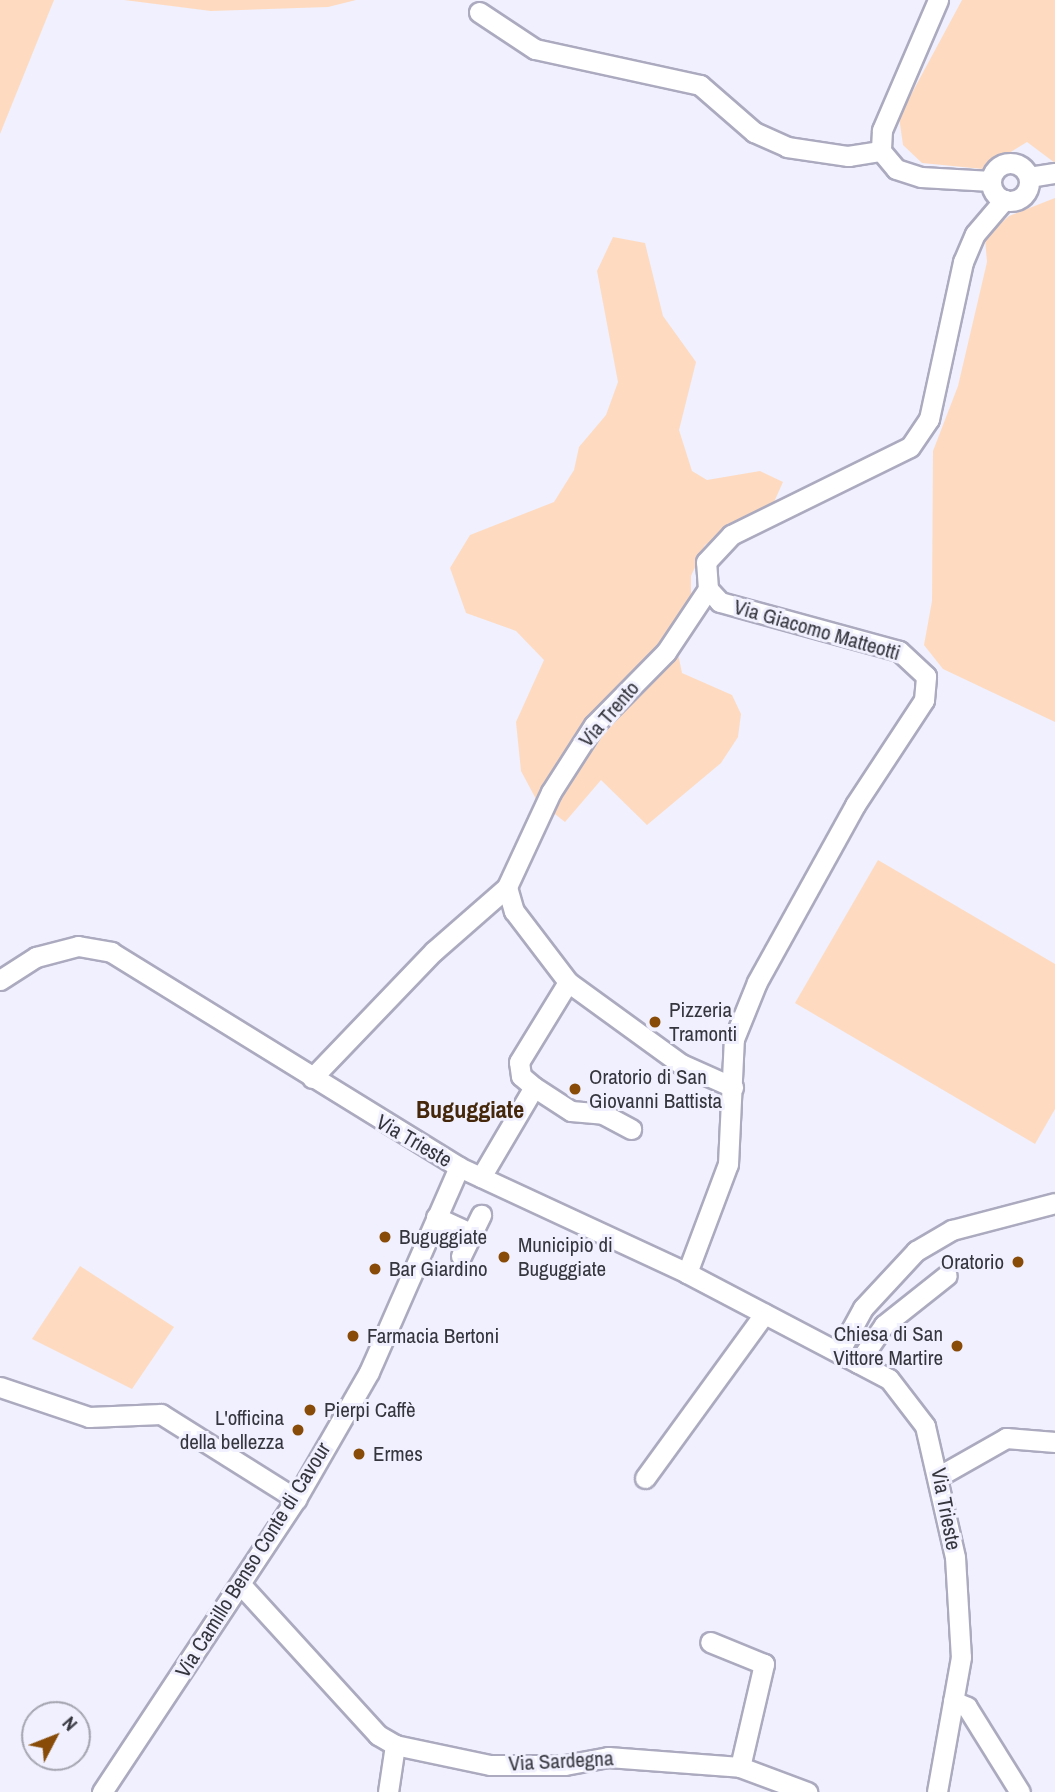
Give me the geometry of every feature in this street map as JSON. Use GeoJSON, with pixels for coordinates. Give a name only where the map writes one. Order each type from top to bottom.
{"type":"FeatureCollection","features":[{"type":"Feature","properties":{"kind":"street"},"geometry":{"type":"LineString","coordinates":[[938,0],[882,130],[881,151],[896,169],[921,177],[991,181]]}},
{"type":"Feature","properties":{"kind":"street"},"geometry":{"type":"LineString","coordinates":[[479,12],[535,49],[700,85],[768,141],[823,154],[881,151]]}},
{"type":"Feature","properties":{"kind":"street"},"geometry":{"type":"LineString","coordinates":[[991,181],[1007,163],[1021,166],[1029,177]]}},
{"type":"Feature","properties":{"kind":"street"},"geometry":{"type":"LineString","coordinates":[[1029,177],[1055,173]]}},
{"type":"Feature","properties":{"kind":"street"},"geometry":{"type":"LineString","coordinates":[[991,181],[1004,200],[1024,195],[1029,177]]}},
{"type":"Feature","properties":{"kind":"street","name":"Via Giacomo Matteotti"},"geometry":{"type":"LineString","coordinates":[[687,1273],[728,1164],[734,1039],[757,982],[855,805],[924,700],[926,676],[899,651],[720,602],[708,589],[706,562],[731,535],[910,447],[929,419],[963,262],[975,234],[1004,200]]}},
{"type":"Feature","properties":{"kind":"street","name":"Via Trento"},"geometry":{"type":"LineString","coordinates":[[312,1078],[434,951],[507,887],[551,792],[594,725],[666,652],[708,589]]}},
{"type":"Feature","properties":{"kind":"street"},"geometry":{"type":"LineString","coordinates":[[507,887],[514,911],[568,982],[681,1064],[733,1087]]}},
{"type":"Feature","properties":{"kind":"street","name":"Via Trieste"},"geometry":{"type":"LineString","coordinates":[[0,981],[36,957],[78,946],[111,952],[459,1167],[687,1273],[839,1352],[911,1401],[941,1475],[960,1609],[953,1701],[937,1792]]}},
{"type":"Feature","properties":{"kind":"street"},"geometry":{"type":"LineString","coordinates":[[568,982],[519,1062],[521,1076],[571,1111],[603,1114],[631,1129]]}},
{"type":"Feature","properties":{"kind":"street"},"geometry":{"type":"LineString","coordinates":[[481,1177],[534,1087]]}},
{"type":"Feature","properties":{"kind":"street","name":"Via Camillo Benso Conte di Cavour"},"geometry":{"type":"LineString","coordinates":[[102,1792],[242,1586],[369,1372],[459,1167]]}},
{"type":"Feature","properties":{"kind":"street"},"geometry":{"type":"LineString","coordinates":[[839,1352],[863,1308],[916,1251],[952,1230],[1055,1203]]}},
{"type":"Feature","properties":{"kind":"street"},"geometry":{"type":"LineString","coordinates":[[461,1256],[481,1216]]}},
{"type":"Feature","properties":{"kind":"street"},"geometry":{"type":"LineString","coordinates":[[436,1217],[472,1234]]}},
{"type":"Feature","properties":{"kind":"street"},"geometry":{"type":"LineString","coordinates":[[858,1363],[884,1325],[947,1275]]}},
{"type":"Feature","properties":{"kind":"street"},"geometry":{"type":"LineString","coordinates":[[645,1478],[764,1314]]}},
{"type":"Feature","properties":{"kind":"street"},"geometry":{"type":"LineString","coordinates":[[0,1387],[89,1417],[161,1414],[296,1499]]}},
{"type":"Feature","properties":{"kind":"street"},"geometry":{"type":"LineString","coordinates":[[941,1475],[1006,1438],[1055,1442]]}},
{"type":"Feature","properties":{"kind":"street","name":"Via Sardegna"},"geometry":{"type":"LineString","coordinates":[[242,1586],[378,1735],[396,1745],[490,1765],[565,1765],[608,1756],[740,1767],[807,1792]]}},
{"type":"Feature","properties":{"kind":"street"},"geometry":{"type":"LineString","coordinates":[[710,1642],[764,1664],[740,1767]]}},
{"type":"Feature","properties":{"kind":"street"},"geometry":{"type":"LineString","coordinates":[[953,1701],[967,1707],[1020,1792]]}},
{"type":"Feature","properties":{"kind":"street"},"geometry":{"type":"LineString","coordinates":[[388,1792],[396,1745]]}},
{"type":"Feature","properties":{"kind":"shaded area"},"geometry":{"type":"Polygon","coordinates":[[[0,0],[54,0],[0,134],[0,0]]]}},
{"type":"Feature","properties":{"kind":"shaded area"},"geometry":{"type":"Polygon","coordinates":[[[124,0],[356,0],[328,7],[211,11],[124,0]]]}},
{"type":"Feature","properties":{"kind":"shaded area"},"geometry":{"type":"Polygon","coordinates":[[[962,0],[1055,0],[1055,163],[1027,142],[983,169],[922,163],[903,145],[899,117],[962,0]]]}},
{"type":"Feature","properties":{"kind":"shaded area"},"geometry":{"type":"Polygon","coordinates":[[[1055,198],[1055,722],[943,669],[924,645],[932,601],[933,451],[958,386],[987,262],[985,238],[1009,216],[1055,198]]]}},
{"type":"Feature","properties":{"kind":"shaded area"},"geometry":{"type":"Polygon","coordinates":[[[613,237],[645,243],[663,316],[696,362],[679,430],[692,471],[707,480],[760,471],[783,482],[774,502],[705,545],[691,576],[691,605],[677,649],[682,673],[732,695],[741,714],[738,737],[721,763],[647,825],[601,780],[565,822],[536,799],[521,771],[516,722],[544,660],[516,631],[466,613],[450,568],[470,535],[554,502],[574,470],[579,447],[606,415],[618,382],[597,271],[613,237]]]}},
{"type":"Feature","properties":{"kind":"shaded area"},"geometry":{"type":"Polygon","coordinates":[[[878,860],[1055,964],[1055,1109],[1035,1144],[795,1003],[878,860]]]}},
{"type":"Feature","properties":{"kind":"shaded area"},"geometry":{"type":"Polygon","coordinates":[[[80,1266],[174,1327],[132,1389],[32,1339],[80,1266]]]}},
{"type":"Feature","properties":{"kind":"place","name":"Pizzeria Tramonti"},"geometry":{"type":"Point","coordinates":[655,1022]}},
{"type":"Feature","properties":{"kind":"place","name":"Oratorio di San Giovanni Battista"},"geometry":{"type":"Point","coordinates":[575,1089]}},
{"type":"Feature","properties":{"kind":"place","name":"Buguggiate"},"geometry":{"type":"Point","coordinates":[385,1237]}},
{"type":"Feature","properties":{"kind":"place","name":"Municipio di Buguggiate"},"geometry":{"type":"Point","coordinates":[504,1257]}},
{"type":"Feature","properties":{"kind":"place","name":"Oratorio"},"geometry":{"type":"Point","coordinates":[1018,1262]}},
{"type":"Feature","properties":{"kind":"place","name":"Bar Giardino"},"geometry":{"type":"Point","coordinates":[375,1269]}},
{"type":"Feature","properties":{"kind":"place","name":"Farmacia Bertoni"},"geometry":{"type":"Point","coordinates":[353,1336]}},
{"type":"Feature","properties":{"kind":"place","name":"Chiesa di San Vittore Martire"},"geometry":{"type":"Point","coordinates":[957,1346]}},
{"type":"Feature","properties":{"kind":"place","name":"Pierpi Caffè"},"geometry":{"type":"Point","coordinates":[310,1410]}},
{"type":"Feature","properties":{"kind":"place","name":"L'officina della bellezza"},"geometry":{"type":"Point","coordinates":[298,1430]}},
{"type":"Feature","properties":{"kind":"place","name":"Ermes"},"geometry":{"type":"Point","coordinates":[359,1454]}},
{"type":"Feature","properties":{"kind":"district","name":"Buguggiate"},"geometry":{"type":"Point","coordinates":[470,1110]}}]}
